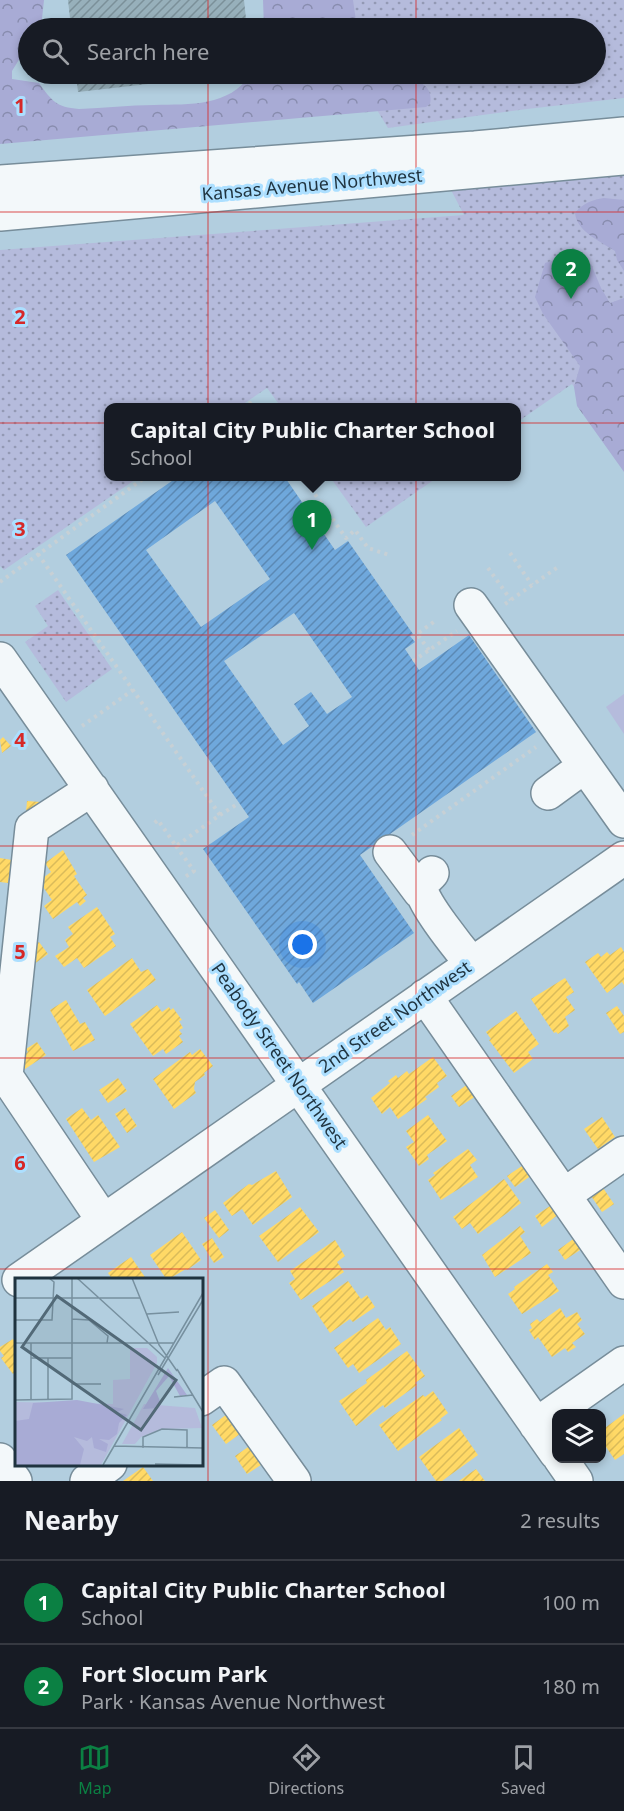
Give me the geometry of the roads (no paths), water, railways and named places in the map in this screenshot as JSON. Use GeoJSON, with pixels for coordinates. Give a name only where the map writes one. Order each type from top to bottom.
{"type":"FeatureCollection","features":[{"type":"Feature","properties":{"kind":"street","name":"Kansas Avenue Northwest"},"geometry":{"type":"LineString","coordinates":[[0,182],[475,148],[624,134]]}},
{"type":"Feature","properties":{"kind":"street","name":"Kansas Avenue Northwest"},"geometry":{"type":"LineString","coordinates":[[0,214],[624,158]]}},
{"type":"Feature","properties":{"kind":"street"},"geometry":{"type":"LineString","coordinates":[[485,607],[585,766],[624,822]]}},
{"type":"Feature","properties":{"kind":"street","name":"Peabody Street Northwest"},"geometry":{"type":"LineString","coordinates":[[0,659],[552,1447]]}},
{"type":"Feature","properties":{"kind":"street"},"geometry":{"type":"LineString","coordinates":[[548,792],[585,766]]}},
{"type":"Feature","properties":{"kind":"street"},"geometry":{"type":"LineString","coordinates":[[92,789],[32,828],[6,1076],[104,1220]]}},
{"type":"Feature","properties":{"kind":"street","name":"2nd Street Northwest"},"geometry":{"type":"LineString","coordinates":[[22,1278],[624,858]]}},
{"type":"Feature","properties":{"kind":"street"},"geometry":{"type":"LineString","coordinates":[[411,871],[436,916],[472,964]]}},
{"type":"Feature","properties":{"kind":"street"},"geometry":{"type":"LineString","coordinates":[[425,996],[624,1282]]}},
{"type":"Feature","properties":{"kind":"street"},"geometry":{"type":"LineString","coordinates":[[564,1195],[624,1153]]}},
{"type":"Feature","properties":{"kind":"street","name":"2nd Street Northwest"},"geometry":{"type":"LineString","coordinates":[[0,1293],[15,1283]]}},
{"type":"Feature","properties":{"kind":"street"},"geometry":{"type":"LineString","coordinates":[[536,1425],[624,1363]]}},
{"type":"Feature","properties":{"kind":"street"},"geometry":{"type":"LineString","coordinates":[[202,1398],[224,1383],[294,1481]]}},
{"type":"Feature","properties":{"kind":"street"},"geometry":{"type":"LineString","coordinates":[[0,1460],[15,1481]]}},
{"type":"Feature","properties":{"kind":"street"},"geometry":{"type":"LineString","coordinates":[[563,1463],[576,1481]]}},
{"type":"Feature","properties":{"kind":"street"},"geometry":{"type":"LineString","coordinates":[[87,1481],[107,1466]]}},
{"type":"Feature","properties":{"kind":"place","name":"Fort Slocum Park"},"geometry":{"type":"Point","coordinates":[571,299]}},
{"type":"Feature","properties":{"kind":"place","name":"Capital City Public Charter School"},"geometry":{"type":"Point","coordinates":[312,550]}}]}
